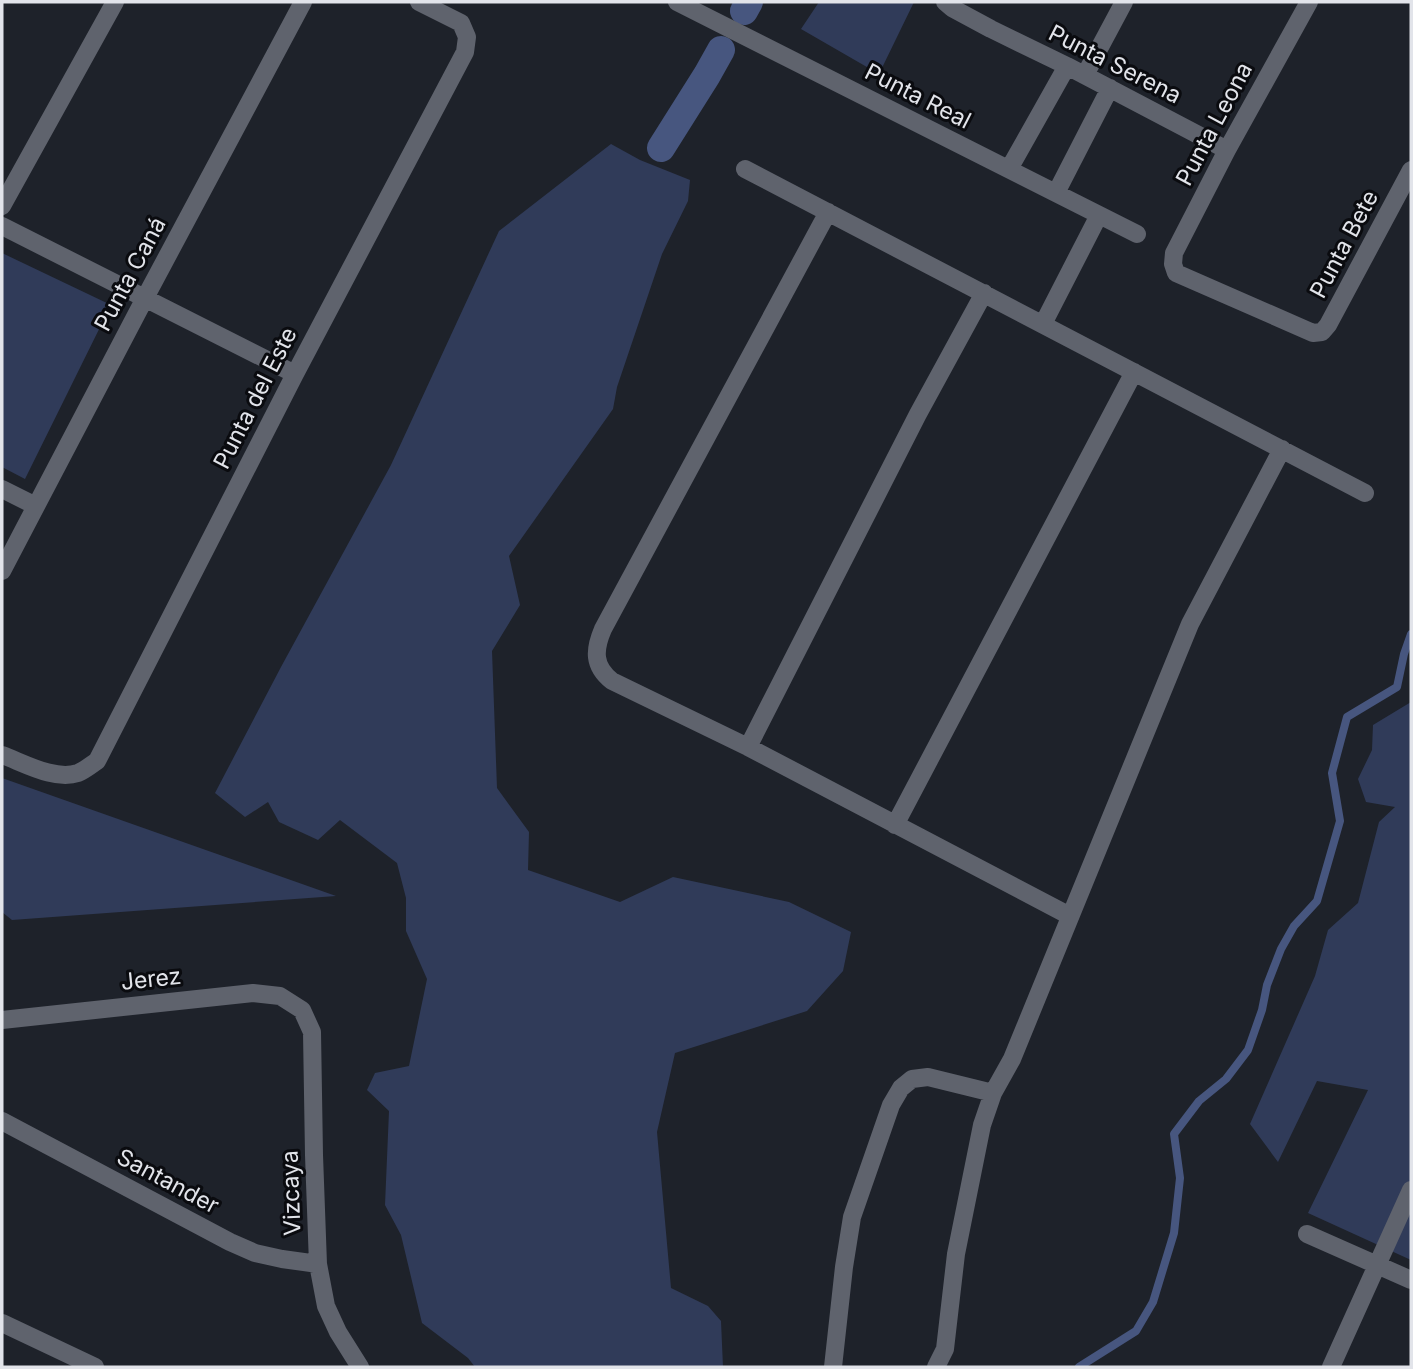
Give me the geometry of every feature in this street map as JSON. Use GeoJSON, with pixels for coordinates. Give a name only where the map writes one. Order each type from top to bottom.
{"type":"FeatureCollection","features":[{"type":"Feature","properties":{"kind":"street"},"geometry":{"type":"LineString","coordinates":[[2,205],[115,2]]}},
{"type":"Feature","properties":{"kind":"street","name":"Punta Caná"},"geometry":{"type":"LineString","coordinates":[[2,571],[303,2]]}},
{"type":"Feature","properties":{"kind":"street","name":"Punta del Este"},"geometry":{"type":"LineString","coordinates":[[2,755],[62,775],[76,774],[97,761],[295,374],[466,52],[467,37],[461,23],[419,2]]}},
{"type":"Feature","properties":{"kind":"street","name":"Punta Real"},"geometry":{"type":"LineString","coordinates":[[677,2],[1137,234]]}},
{"type":"Feature","properties":{"kind":"street","name":"Punta Serena"},"geometry":{"type":"LineString","coordinates":[[945,2],[990,29],[1085,75],[1227,150]]}},
{"type":"Feature","properties":{"kind":"street"},"geometry":{"type":"LineString","coordinates":[[1085,75],[1124,2]]}},
{"type":"Feature","properties":{"kind":"street","name":"Punta Leona"},"geometry":{"type":"LineString","coordinates":[[1309,2],[1227,150],[1174,253],[1173,264],[1175,273],[1313,333]]}},
{"type":"Feature","properties":{"kind":"street"},"geometry":{"type":"LineString","coordinates":[[1009,169],[1067,66]]}},
{"type":"Feature","properties":{"kind":"street"},"geometry":{"type":"LineString","coordinates":[[1056,193],[1110,88]]}},
{"type":"Feature","properties":{"kind":"street"},"geometry":{"type":"LineString","coordinates":[[745,169],[1365,492]]}},
{"type":"Feature","properties":{"kind":"street","name":"Punta Bete"},"geometry":{"type":"LineString","coordinates":[[1313,333],[1322,332],[1328,325],[1411,170]]}},
{"type":"Feature","properties":{"kind":"street"},"geometry":{"type":"LineString","coordinates":[[828,212],[603,629],[597,650],[599,667],[612,681],[748,747],[1070,916]]}},
{"type":"Feature","properties":{"kind":"street"},"geometry":{"type":"LineString","coordinates":[[1043,324],[1099,215]]}},
{"type":"Feature","properties":{"kind":"street"},"geometry":{"type":"LineString","coordinates":[[2,226],[295,374]]}},
{"type":"Feature","properties":{"kind":"street"},"geometry":{"type":"LineString","coordinates":[[748,747],[918,414],[984,293]]}},
{"type":"Feature","properties":{"kind":"street"},"geometry":{"type":"LineString","coordinates":[[895,825],[1134,372]]}},
{"type":"Feature","properties":{"kind":"street"},"geometry":{"type":"LineString","coordinates":[[936,1367],[945,1349],[956,1254],[982,1125],[993,1093],[1012,1059],[1190,624],[1282,449]]}},
{"type":"Feature","properties":{"kind":"street"},"geometry":{"type":"LineString","coordinates":[[2,489],[36,506]]}},
{"type":"Feature","properties":{"kind":"street","name":"Jerez"},"geometry":{"type":"LineString","coordinates":[[2,1020],[253,993],[280,996],[302,1010]]}},
{"type":"Feature","properties":{"kind":"street","name":"Vizcaya"},"geometry":{"type":"LineString","coordinates":[[302,1010],[312,1032],[318,1264],[326,1306],[338,1332],[360,1367]]}},
{"type":"Feature","properties":{"kind":"street"},"geometry":{"type":"LineString","coordinates":[[833,1367],[852,1217],[891,1105],[901,1088],[912,1079],[928,1077],[993,1093]]}},
{"type":"Feature","properties":{"kind":"street","name":"Santander"},"geometry":{"type":"LineString","coordinates":[[2,1121],[230,1242],[256,1253],[318,1264]]}},
{"type":"Feature","properties":{"kind":"street"},"geometry":{"type":"LineString","coordinates":[[1331,1367],[1411,1190]]}},
{"type":"Feature","properties":{"kind":"street"},"geometry":{"type":"LineString","coordinates":[[1307,1234],[1411,1280]]}},
{"type":"Feature","properties":{"kind":"street"},"geometry":{"type":"LineString","coordinates":[[2,1323],[95,1367]]}},
{"type":"Feature","properties":{"kind":"shaded area"},"geometry":{"type":"Polygon","coordinates":[[[819,2],[914,2],[879,74],[801,29],[819,2]]]}},
{"type":"Feature","properties":{"kind":"shaded area"},"geometry":{"type":"Polygon","coordinates":[[[611,144],[640,160],[690,180],[688,201],[662,254],[617,387],[613,409],[509,556],[520,605],[492,651],[497,788],[529,832],[528,870],[620,902],[673,877],[789,902],[851,932],[843,971],[807,1011],[675,1053],[657,1132],[671,1288],[708,1306],[721,1321],[723,1367],[475,1367],[468,1358],[422,1323],[401,1235],[385,1205],[389,1111],[367,1090],[375,1073],[409,1066],[427,979],[406,931],[406,898],[397,863],[340,820],[318,840],[279,822],[268,802],[245,817],[215,793],[391,465],[499,231],[611,144]]]}},
{"type":"Feature","properties":{"kind":"shaded area"},"geometry":{"type":"Polygon","coordinates":[[[2,253],[111,305],[25,479],[2,467],[2,253]]]}},
{"type":"Feature","properties":{"kind":"shaded area"},"geometry":{"type":"Polygon","coordinates":[[[1411,702],[1411,1260],[1308,1213],[1368,1090],[1317,1081],[1278,1162],[1250,1124],[1315,976],[1328,930],[1358,903],[1379,822],[1395,807],[1366,802],[1358,779],[1372,750],[1373,725],[1411,702]]]}},
{"type":"Feature","properties":{"kind":"shaded area"},"geometry":{"type":"Polygon","coordinates":[[[2,778],[336,896],[12,920],[2,912],[2,778]]]}},
{"type":"Feature","properties":{"kind":"waterway"},"geometry":{"type":"LineString","coordinates":[[744,11],[749,2]]}},
{"type":"Feature","properties":{"kind":"waterway"},"geometry":{"type":"LineString","coordinates":[[661,148],[721,50]]}},
{"type":"Feature","properties":{"kind":"waterway"},"geometry":{"type":"LineString","coordinates":[[1079,1367],[1136,1331],[1153,1302],[1174,1233],[1180,1178],[1174,1134],[1199,1101],[1226,1079],[1248,1050],[1262,1010],[1267,985],[1281,949],[1294,926],[1317,901],[1340,821],[1332,773],[1347,717],[1397,687],[1411,634]]}}]}
